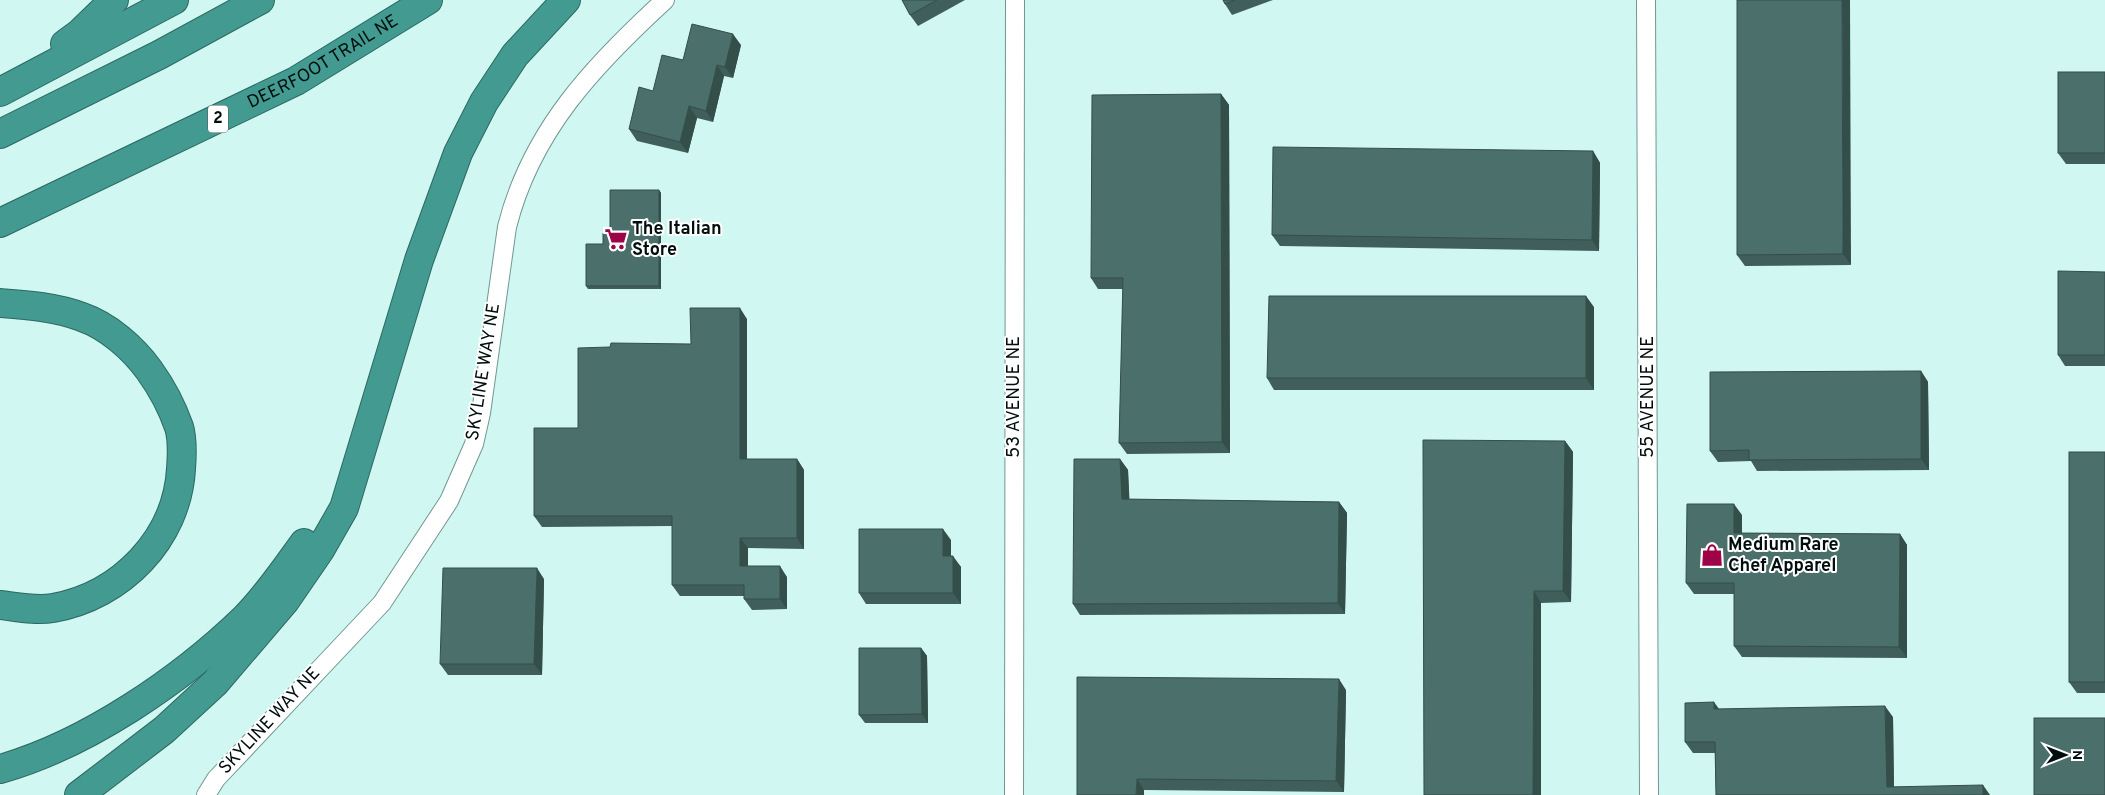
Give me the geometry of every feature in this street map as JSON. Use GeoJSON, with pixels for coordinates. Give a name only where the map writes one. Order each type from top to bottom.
{"type":"FeatureCollection","features":[{"type":"Feature","properties":{"kind":"highway"},"geometry":{"type":"LineString","coordinates":[[0,91],[80,33],[114,0]]}},
{"type":"Feature","properties":{"kind":"highway"},"geometry":{"type":"LineString","coordinates":[[0,91],[174,0]]}},
{"type":"Feature","properties":{"kind":"highway"},"geometry":{"type":"LineString","coordinates":[[0,134],[159,55],[260,0]]}},
{"type":"Feature","properties":{"kind":"highway","name":"DEERFOOT TRAIL NE"},"geometry":{"type":"LineString","coordinates":[[0,223],[296,81],[428,0]]}},
{"type":"Feature","properties":{"kind":"highway"},"geometry":{"type":"LineString","coordinates":[[80,795],[164,730],[215,683],[286,601],[320,550],[344,508],[420,260],[458,153],[484,102],[515,55],[566,0]]}},
{"type":"Feature","properties":{"kind":"highway"},"geometry":{"type":"LineString","coordinates":[[0,303],[55,310],[82,317],[102,327],[122,342],[142,361],[158,383],[179,429],[182,454],[180,482],[169,518],[152,548],[131,572],[102,592],[80,601],[51,608],[0,605]]}},
{"type":"Feature","properties":{"kind":"highway"},"geometry":{"type":"LineString","coordinates":[[0,769],[65,744],[108,722],[184,670],[245,617],[325,516],[363,450]]}},
{"type":"Feature","properties":{"kind":"street","name":"SKYLINE WAY NE"},"geometry":{"type":"LineString","coordinates":[[206,795],[216,779],[382,603],[403,575],[449,501],[466,465],[479,422],[507,227],[514,197],[526,169],[553,122],[590,73],[665,0]]}},
{"type":"Feature","properties":{"kind":"street","name":"53 AVENUE NE"},"geometry":{"type":"LineString","coordinates":[[1014,795],[1015,0]]}},
{"type":"Feature","properties":{"kind":"street","name":"55 AVENUE NE"},"geometry":{"type":"LineString","coordinates":[[1646,0],[1649,795]]}},
{"type":"Feature","properties":{"kind":"building"},"geometry":{"type":"Polygon","coordinates":[[[902,0],[937,0],[910,15],[902,0]]]}},
{"type":"Feature","properties":{"kind":"building"},"geometry":{"type":"Polygon","coordinates":[[[1223,0],[1235,0],[1225,4],[1223,0]]]}},
{"type":"Feature","properties":{"kind":"building"},"geometry":{"type":"Polygon","coordinates":[[[1737,0],[1842,0],[1843,254],[1737,255],[1737,0]]]}},
{"type":"Feature","properties":{"kind":"building"},"geometry":{"type":"Polygon","coordinates":[[[692,24],[733,34],[725,67],[717,65],[706,111],[689,106],[680,142],[629,129],[639,87],[653,91],[662,55],[683,60],[692,24]]]}},
{"type":"Feature","properties":{"kind":"building"},"geometry":{"type":"Polygon","coordinates":[[[2058,72],[2105,72],[2105,153],[2058,153],[2058,72]]]}},
{"type":"Feature","properties":{"kind":"building"},"geometry":{"type":"Polygon","coordinates":[[[1221,94],[1222,442],[1119,443],[1123,278],[1091,278],[1092,95],[1221,94]]]}},
{"type":"Feature","properties":{"kind":"building"},"geometry":{"type":"Polygon","coordinates":[[[1273,147],[1593,151],[1592,240],[1272,235],[1273,147]]]}},
{"type":"Feature","properties":{"kind":"building"},"geometry":{"type":"Polygon","coordinates":[[[610,190],[659,190],[659,286],[586,286],[586,244],[603,244],[603,233],[610,233],[610,190]]]}},
{"type":"Feature","properties":{"kind":"building"},"geometry":{"type":"Polygon","coordinates":[[[2058,271],[2105,272],[2105,355],[2058,355],[2058,271]]]}},
{"type":"Feature","properties":{"kind":"building"},"geometry":{"type":"Polygon","coordinates":[[[1269,296],[1586,296],[1586,378],[1267,378],[1269,296]]]}},
{"type":"Feature","properties":{"kind":"building"},"geometry":{"type":"Polygon","coordinates":[[[690,308],[740,308],[740,459],[797,459],[797,538],[740,538],[740,566],[780,566],[780,599],[744,599],[744,585],[672,585],[672,516],[534,516],[534,428],[578,428],[578,348],[610,347],[611,343],[691,344],[690,308]]]}},
{"type":"Feature","properties":{"kind":"building"},"geometry":{"type":"Polygon","coordinates":[[[1921,371],[1921,459],[1749,460],[1749,450],[1710,451],[1710,372],[1921,371]]]}},
{"type":"Feature","properties":{"kind":"building"},"geometry":{"type":"Polygon","coordinates":[[[1423,440],[1565,441],[1563,591],[1534,591],[1533,795],[1424,795],[1423,440]]]}},
{"type":"Feature","properties":{"kind":"building"},"geometry":{"type":"Polygon","coordinates":[[[2069,452],[2105,452],[2105,682],[2069,682],[2069,452]]]}},
{"type":"Feature","properties":{"kind":"building"},"geometry":{"type":"Polygon","coordinates":[[[1074,459],[1120,459],[1122,499],[1339,502],[1338,603],[1073,604],[1074,459]]]}},
{"type":"Feature","properties":{"kind":"building"},"geometry":{"type":"Polygon","coordinates":[[[1687,504],[1734,504],[1734,533],[1900,534],[1899,647],[1734,646],[1734,583],[1686,583],[1687,504]]]}},
{"type":"Feature","properties":{"kind":"building"},"geometry":{"type":"Polygon","coordinates":[[[859,529],[943,529],[943,556],[953,556],[953,593],[859,593],[859,529]]]}},
{"type":"Feature","properties":{"kind":"building"},"geometry":{"type":"Polygon","coordinates":[[[443,568],[537,568],[534,664],[440,664],[443,568]]]}},
{"type":"Feature","properties":{"kind":"building"},"geometry":{"type":"Polygon","coordinates":[[[859,648],[921,648],[922,714],[859,715],[859,648]]]}},
{"type":"Feature","properties":{"kind":"building"},"geometry":{"type":"Polygon","coordinates":[[[1077,677],[1339,679],[1336,781],[1137,779],[1136,795],[1077,795],[1077,677]]]}},
{"type":"Feature","properties":{"kind":"building"},"geometry":{"type":"Polygon","coordinates":[[[1714,702],[1714,709],[1885,706],[1887,787],[1983,785],[1983,795],[1716,795],[1715,742],[1685,742],[1685,703],[1714,702]]]}},
{"type":"Feature","properties":{"kind":"building"},"geometry":{"type":"Polygon","coordinates":[[[2034,718],[2105,718],[2105,795],[2034,795],[2034,718]]]}},
{"type":"Feature","properties":{"kind":"place","name":"The Italian Store"},"geometry":{"type":"Point","coordinates":[616,239]}},
{"type":"Feature","properties":{"kind":"place","name":"Medium Rare Chef Apparel"},"geometry":{"type":"Point","coordinates":[1712,555]}}]}
